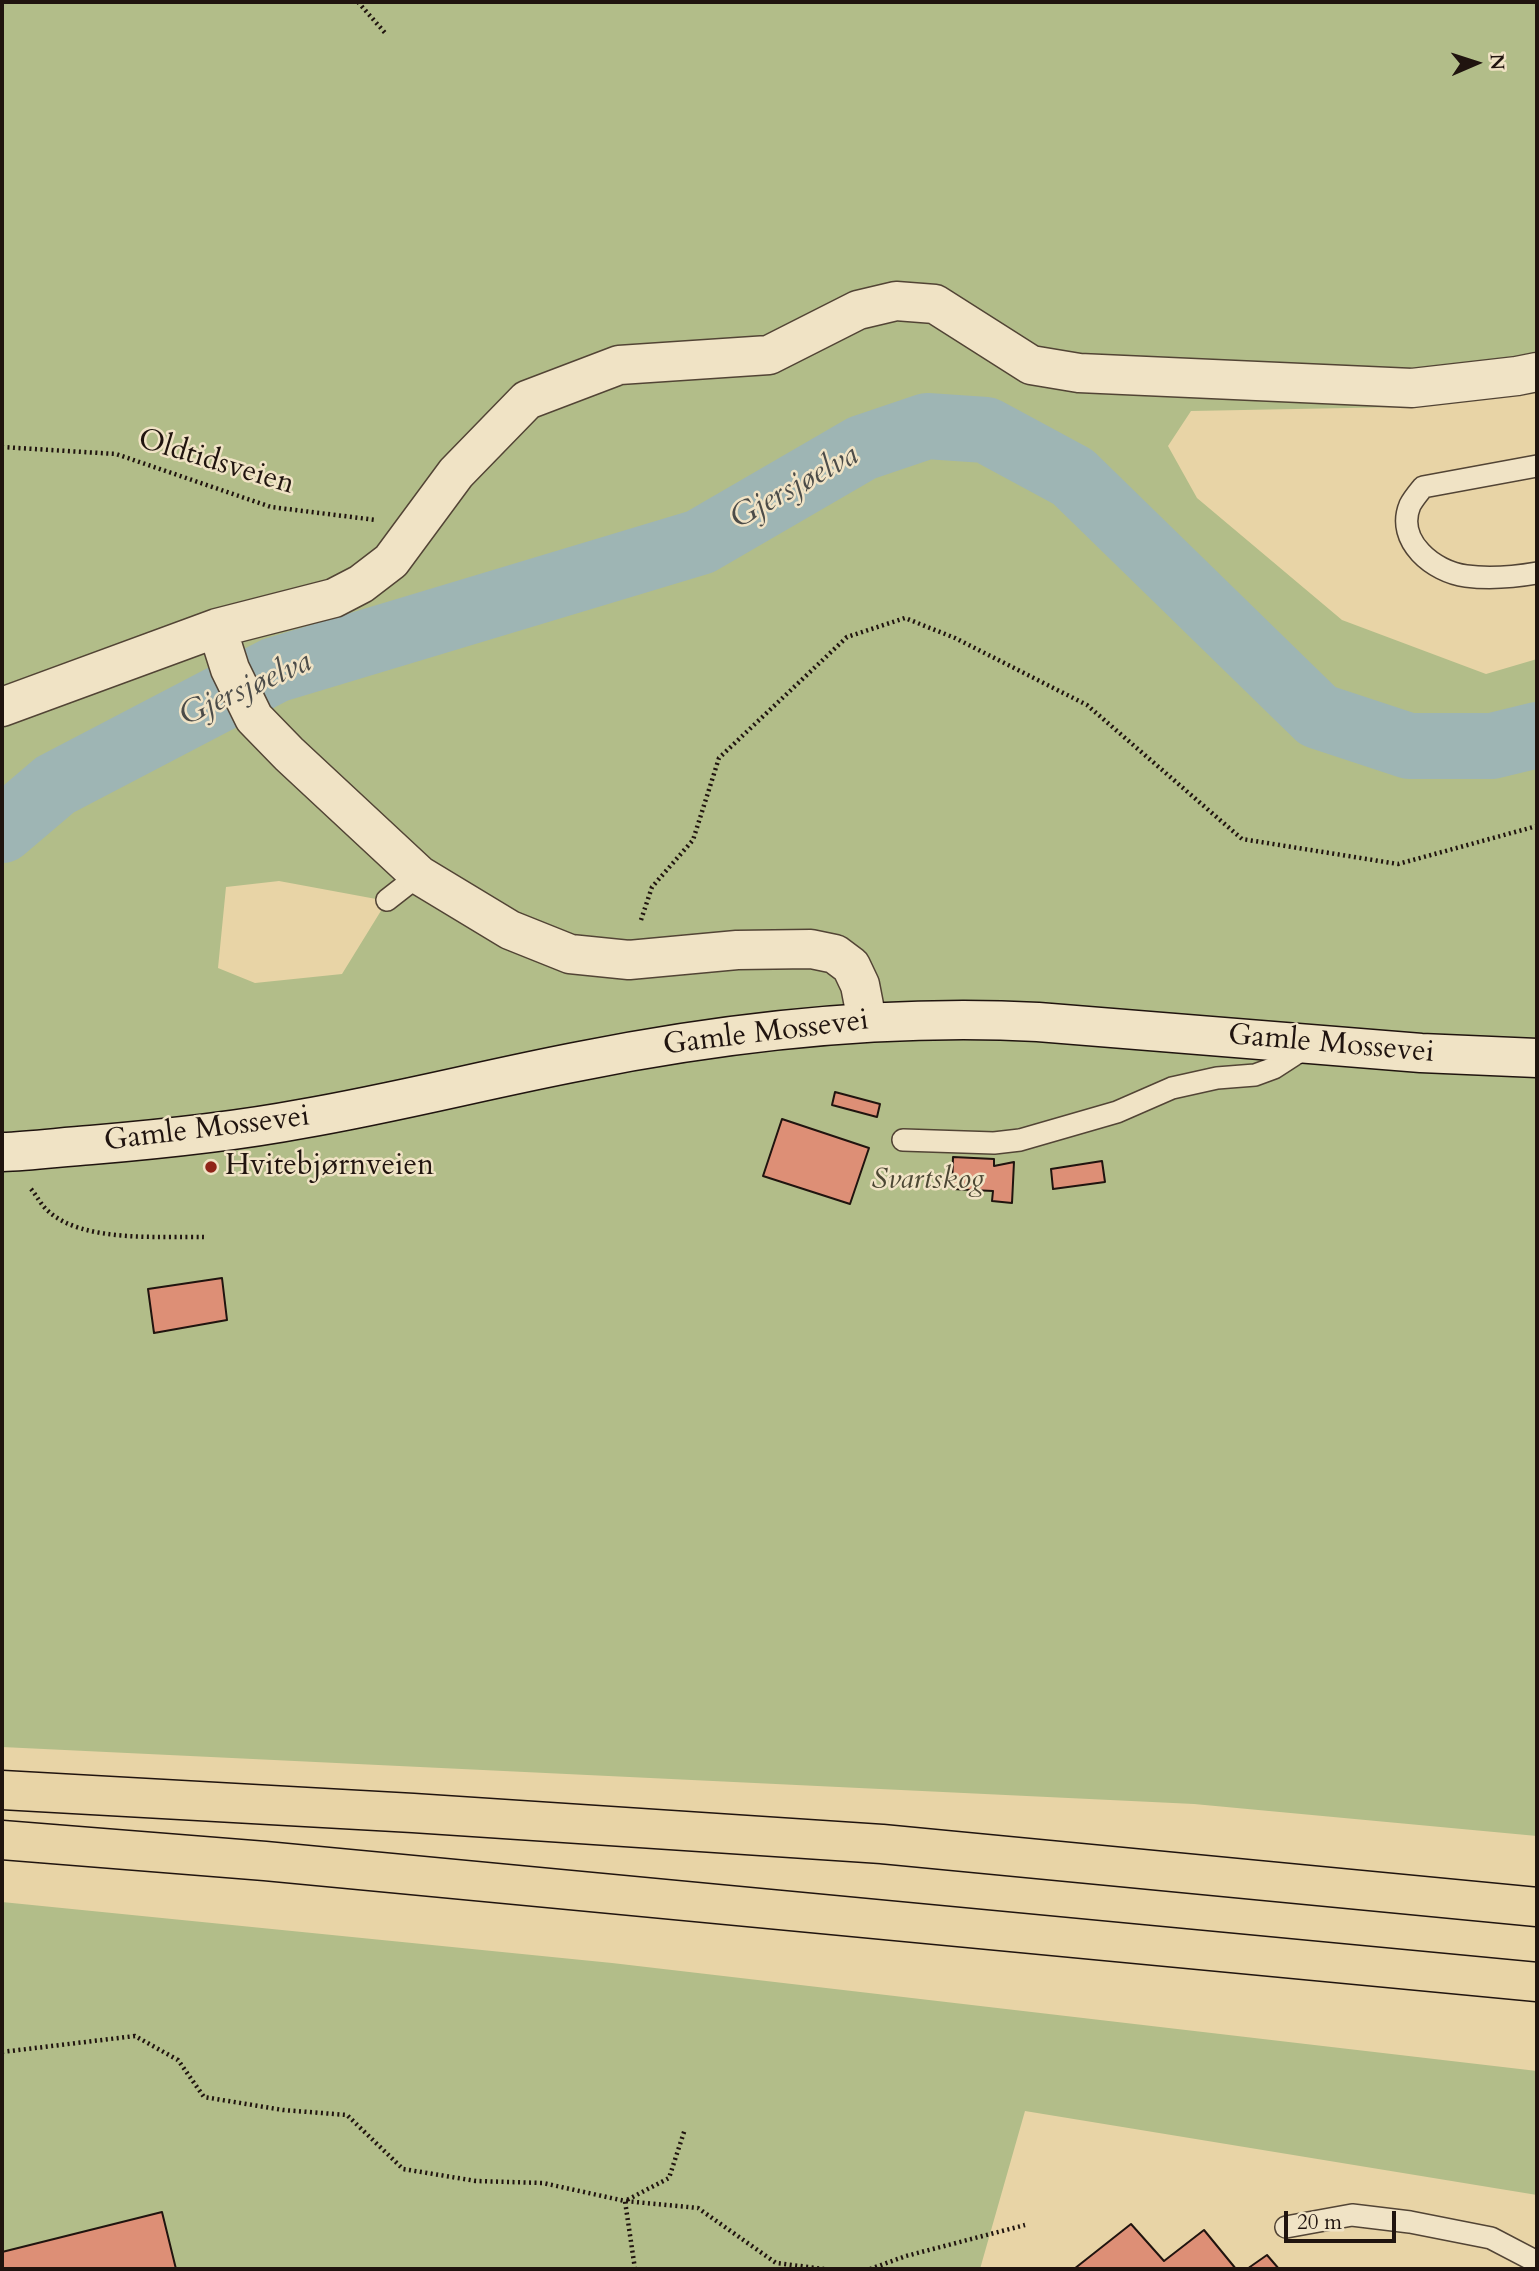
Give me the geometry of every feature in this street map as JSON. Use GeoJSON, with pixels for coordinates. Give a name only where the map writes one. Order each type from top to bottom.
{"type":"FeatureCollection","features":[{"type":"Feature","properties":{"kind":"highway"},"geometry":{"type":"LineString","coordinates":[[2,1790],[882,1843],[1537,1907]]}},
{"type":"Feature","properties":{"kind":"highway"},"geometry":{"type":"LineString","coordinates":[[2,1840],[265,1861],[1532,1983]]}},
{"type":"Feature","properties":{"kind":"street"},"geometry":{"type":"LineString","coordinates":[[2,708],[217,628],[334,598],[361,584],[391,561],[456,473],[527,400],[619,365],[769,355],[858,310],[896,301],[935,304],[1031,365],[1079,373],[1412,388],[1537,372]]}},
{"type":"Feature","properties":{"kind":"street"},"geometry":{"type":"LineString","coordinates":[[217,628],[230,669],[254,718],[419,875],[510,930],[570,954],[629,960],[737,950],[811,949],[835,954],[851,966],[860,985],[867,1021]]}},
{"type":"Feature","properties":{"kind":"street","name":"Gamle Mossevei"},"geometry":{"type":"LineString","coordinates":[[6,1152],[248,1128],[371,1106],[568,1063],[656,1047],[797,1027],[867,1021],[975,1019],[1038,1022],[1421,1054],[1537,1058]]}},
{"type":"Feature","properties":{"kind":"lane"},"geometry":{"type":"LineString","coordinates":[[1537,466],[1423,487],[1410,506],[1408,529],[1415,549],[1434,564],[1464,576],[1515,577],[1537,573]]}},
{"type":"Feature","properties":{"kind":"lane"},"geometry":{"type":"LineString","coordinates":[[387,900],[419,875]]}},
{"type":"Feature","properties":{"kind":"lane"},"geometry":{"type":"LineString","coordinates":[[903,1140],[993,1143],[1020,1140],[1117,1112],[1172,1088],[1217,1078],[1255,1075],[1274,1068],[1310,1045]]}},
{"type":"Feature","properties":{"kind":"lane"},"geometry":{"type":"LineString","coordinates":[[1286,2227],[1352,2215],[1410,2222],[1491,2238],[1537,2262]]}},
{"type":"Feature","properties":{"kind":"path"},"geometry":{"type":"LineString","coordinates":[[358,2],[386,34]]}},
{"type":"Feature","properties":{"kind":"path","name":"Oldtidsveien"},"geometry":{"type":"LineString","coordinates":[[2,447],[116,454],[271,507],[418,525]]}},
{"type":"Feature","properties":{"kind":"path"},"geometry":{"type":"LineString","coordinates":[[629,960],[652,887],[693,840],[719,758],[847,637],[905,618],[955,638],[1087,705],[1242,839],[1398,864],[1537,826]]}},
{"type":"Feature","properties":{"kind":"path"},"geometry":{"type":"LineString","coordinates":[[6,1152],[48,1211],[65,1221],[93,1232],[111,1235],[205,1237]]}},
{"type":"Feature","properties":{"kind":"path"},"geometry":{"type":"LineString","coordinates":[[2,2052],[135,2036],[178,2060],[204,2097],[283,2110],[347,2115],[403,2169],[477,2181],[543,2183],[625,2201],[698,2208],[776,2263],[824,2269]]}},
{"type":"Feature","properties":{"kind":"path"},"geometry":{"type":"LineString","coordinates":[[625,2201],[669,2178],[685,2129]]}},
{"type":"Feature","properties":{"kind":"path"},"geometry":{"type":"LineString","coordinates":[[625,2201],[635,2269]]}},
{"type":"Feature","properties":{"kind":"path"},"geometry":{"type":"LineString","coordinates":[[870,2269],[906,2256],[1025,2225]]}},
{"type":"Feature","properties":{"kind":"green space","name":"Svartskog"},"geometry":{"type":"Polygon","coordinates":[[[2,2],[1537,2],[1537,385],[1400,407],[1191,411],[1168,446],[1197,498],[1342,620],[1486,674],[1537,659],[1537,1836],[1194,1804],[2,1747],[2,2]],[[279,881],[226,887],[218,968],[255,983],[342,974],[387,901],[279,881]]]}},
{"type":"Feature","properties":{"kind":"green space"},"geometry":{"type":"Polygon","coordinates":[[[2,1902],[612,1963],[1537,2071],[1537,2195],[1025,2111],[980,2269],[175,2269],[158,2220],[2,2253],[2,1902]]]}},
{"type":"Feature","properties":{"kind":"building"},"geometry":{"type":"Polygon","coordinates":[[[835,1092],[880,1104],[877,1117],[832,1105],[835,1092]]]}},
{"type":"Feature","properties":{"kind":"building"},"geometry":{"type":"Polygon","coordinates":[[[782,1119],[869,1148],[850,1204],[763,1176],[782,1119]]]}},
{"type":"Feature","properties":{"kind":"building"},"geometry":{"type":"Polygon","coordinates":[[[953,1157],[994,1159],[994,1166],[1014,1162],[1012,1203],[992,1201],[993,1191],[952,1189],[953,1157]]]}},
{"type":"Feature","properties":{"kind":"building"},"geometry":{"type":"Polygon","coordinates":[[[1102,1161],[1105,1182],[1053,1189],[1051,1169],[1102,1161]]]}},
{"type":"Feature","properties":{"kind":"building"},"geometry":{"type":"Polygon","coordinates":[[[222,1278],[227,1320],[154,1333],[148,1289],[222,1278]]]}},
{"type":"Feature","properties":{"kind":"building"},"geometry":{"type":"Polygon","coordinates":[[[162,2212],[176,2269],[2,2269],[2,2252],[162,2212]]]}},
{"type":"Feature","properties":{"kind":"building"},"geometry":{"type":"Polygon","coordinates":[[[1131,2224],[1164,2261],[1204,2230],[1236,2269],[1074,2269],[1131,2224]]]}},
{"type":"Feature","properties":{"kind":"building"},"geometry":{"type":"Polygon","coordinates":[[[1267,2255],[1279,2269],[1247,2269],[1267,2255]]]}},
{"type":"Feature","properties":{"kind":"waterway","name":"Gjersjøelva"},"geometry":{"type":"LineString","coordinates":[[2,830],[55,785],[275,670],[700,542],[862,448],[927,426],[986,430],[1073,477],[1318,716],[1409,746],[1492,746],[1537,735]]}},
{"type":"Feature","properties":{"kind":"place","name":"Hvitebjørnveien"},"geometry":{"type":"Point","coordinates":[211,1167]}}]}
